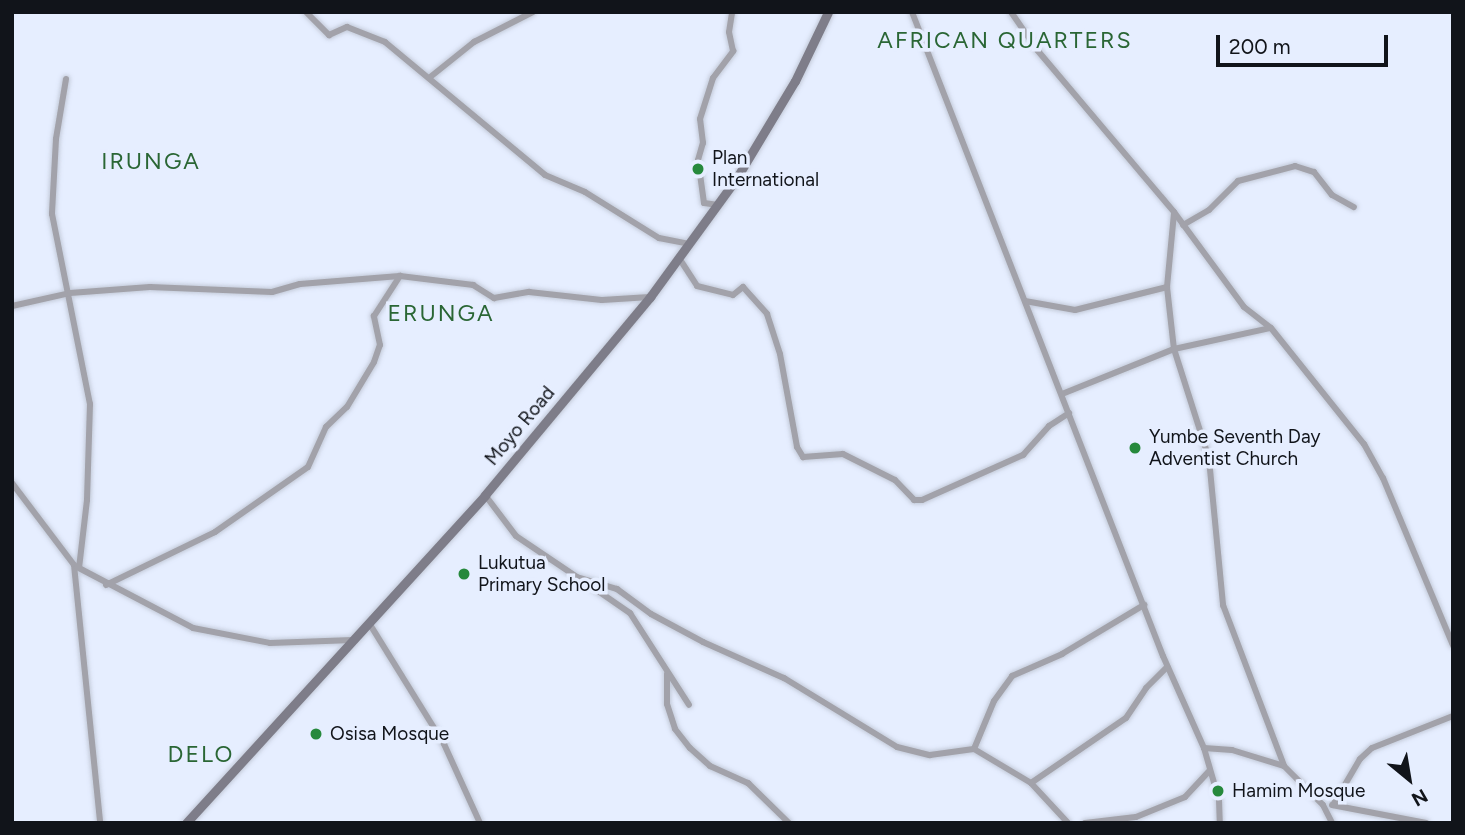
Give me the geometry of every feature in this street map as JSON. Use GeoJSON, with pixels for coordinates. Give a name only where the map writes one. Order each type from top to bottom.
{"type":"FeatureCollection","features":[{"type":"Feature","properties":{"kind":"main road","name":"Moyo Road"},"geometry":{"type":"LineString","coordinates":[[186,823],[485,495],[650,298],[718,205],[794,81],[828,12]]}},
{"type":"Feature","properties":{"kind":"street"},"geometry":{"type":"LineString","coordinates":[[306,12],[329,36],[346,27],[385,42],[429,78],[464,112],[545,175],[584,192],[659,238],[690,244]]}},
{"type":"Feature","properties":{"kind":"street"},"geometry":{"type":"LineString","coordinates":[[429,78],[474,42],[533,12]]}},
{"type":"Feature","properties":{"kind":"street"},"geometry":{"type":"LineString","coordinates":[[718,205],[704,203],[698,160],[703,144],[701,119],[713,78],[733,51],[729,32],[732,12]]}},
{"type":"Feature","properties":{"kind":"street"},"geometry":{"type":"LineString","coordinates":[[912,12],[1167,667],[1204,748],[1219,800],[1220,823]]}},
{"type":"Feature","properties":{"kind":"street"},"geometry":{"type":"LineString","coordinates":[[1011,12],[1038,51],[1174,212],[1244,307],[1270,328],[1364,444],[1383,478],[1453,645]]}},
{"type":"Feature","properties":{"kind":"street"},"geometry":{"type":"LineString","coordinates":[[66,79],[56,139],[52,214],[90,404],[88,500],[77,567],[100,823]]}},
{"type":"Feature","properties":{"kind":"street"},"geometry":{"type":"LineString","coordinates":[[1183,225],[1209,210],[1238,181],[1295,166],[1314,172],[1332,195],[1354,207]]}},
{"type":"Feature","properties":{"kind":"street"},"geometry":{"type":"LineString","coordinates":[[1174,212],[1167,287],[1174,349],[1209,459],[1223,605],[1284,766],[1323,806],[1332,823]]}},
{"type":"Feature","properties":{"kind":"street"},"geometry":{"type":"LineString","coordinates":[[680,258],[697,286],[733,295],[743,287],[767,314],[780,355],[797,447],[803,457],[843,454],[895,480],[914,500],[922,500],[1023,455],[1049,426],[1069,412]]}},
{"type":"Feature","properties":{"kind":"street"},"geometry":{"type":"LineString","coordinates":[[106,585],[215,532],[308,467],[326,427],[347,407],[374,362],[380,345],[374,316],[400,276]]}},
{"type":"Feature","properties":{"kind":"street"},"geometry":{"type":"LineString","coordinates":[[12,306],[69,293],[150,287],[272,292],[300,284],[400,276],[473,285],[494,298],[529,292],[602,300],[650,298]]}},
{"type":"Feature","properties":{"kind":"street"},"geometry":{"type":"LineString","coordinates":[[1025,301],[1074,310],[1167,287]]}},
{"type":"Feature","properties":{"kind":"street"},"geometry":{"type":"LineString","coordinates":[[1062,394],[1174,349],[1270,328]]}},
{"type":"Feature","properties":{"kind":"street"},"geometry":{"type":"LineString","coordinates":[[12,484],[77,567],[106,585],[193,628],[270,643],[353,640]]}},
{"type":"Feature","properties":{"kind":"street"},"geometry":{"type":"LineString","coordinates":[[485,495],[516,536],[630,613],[658,652],[667,674],[689,705]]}},
{"type":"Feature","properties":{"kind":"street"},"geometry":{"type":"LineString","coordinates":[[577,577],[617,589],[651,614],[703,642],[784,678],[897,747],[930,755],[974,750],[1031,782],[1068,823]]}},
{"type":"Feature","properties":{"kind":"street"},"geometry":{"type":"LineString","coordinates":[[974,750],[994,701],[1012,676],[1062,654],[1144,605]]}},
{"type":"Feature","properties":{"kind":"street"},"geometry":{"type":"LineString","coordinates":[[369,623],[444,744],[480,823]]}},
{"type":"Feature","properties":{"kind":"street"},"geometry":{"type":"LineString","coordinates":[[1031,782],[1126,718],[1146,688],[1167,667]]}},
{"type":"Feature","properties":{"kind":"street"},"geometry":{"type":"LineString","coordinates":[[667,674],[667,704],[675,729],[690,748],[710,766],[748,783],[789,823]]}},
{"type":"Feature","properties":{"kind":"street"},"geometry":{"type":"LineString","coordinates":[[1333,805],[1360,759],[1372,748],[1453,716]]}},
{"type":"Feature","properties":{"kind":"street"},"geometry":{"type":"LineString","coordinates":[[1204,748],[1232,750],[1284,766]]}},
{"type":"Feature","properties":{"kind":"street"},"geometry":{"type":"LineString","coordinates":[[1085,823],[1136,817],[1185,797],[1209,771]]}},
{"type":"Feature","properties":{"kind":"street"},"geometry":{"type":"LineString","coordinates":[[1323,806],[1333,805],[1426,823]]}},
{"type":"Feature","properties":{"kind":"place","name":"Plan International"},"geometry":{"type":"Point","coordinates":[698,169]}},
{"type":"Feature","properties":{"kind":"place","name":"Yumbe Seventh Day Adventist Church"},"geometry":{"type":"Point","coordinates":[1135,448]}},
{"type":"Feature","properties":{"kind":"place","name":"Lukutua Primary School"},"geometry":{"type":"Point","coordinates":[464,574]}},
{"type":"Feature","properties":{"kind":"place","name":"Osisa Mosque"},"geometry":{"type":"Point","coordinates":[316,734]}},
{"type":"Feature","properties":{"kind":"place","name":"Hamim Mosque"},"geometry":{"type":"Point","coordinates":[1218,791]}},
{"type":"Feature","properties":{"kind":"district","name":"AFRICAN QUARTERS"},"geometry":{"type":"Point","coordinates":[1005,40]}},
{"type":"Feature","properties":{"kind":"district","name":"IRUNGA"},"geometry":{"type":"Point","coordinates":[151,161]}},
{"type":"Feature","properties":{"kind":"district","name":"ERUNGA"},"geometry":{"type":"Point","coordinates":[441,313]}},
{"type":"Feature","properties":{"kind":"district","name":"DELO"},"geometry":{"type":"Point","coordinates":[201,754]}}]}
